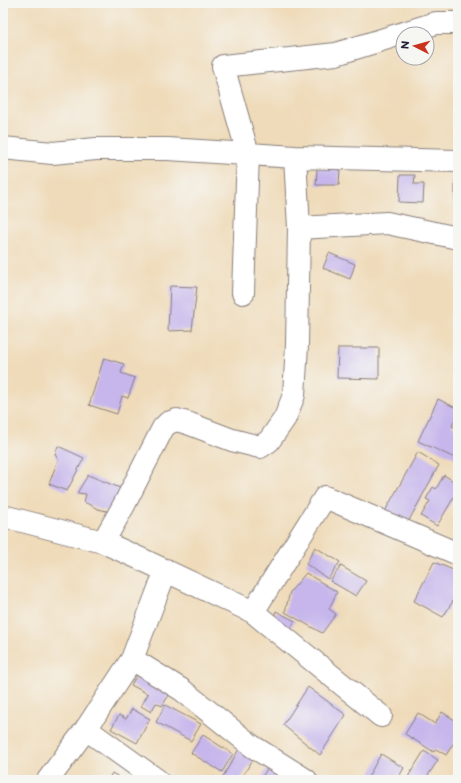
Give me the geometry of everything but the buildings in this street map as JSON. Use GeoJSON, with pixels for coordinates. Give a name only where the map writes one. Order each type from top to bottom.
{"type":"FeatureCollection","features":[{"type":"Feature","properties":{"kind":"street"},"geometry":{"type":"LineString","coordinates":[[243,293],[248,154],[223,66],[336,54],[436,23],[458,23]]}},
{"type":"Feature","properties":{"kind":"street"},"geometry":{"type":"LineString","coordinates":[[3,148],[52,153],[96,149],[168,149],[295,157],[458,162]]}},
{"type":"Feature","properties":{"kind":"street"},"geometry":{"type":"LineString","coordinates":[[103,542],[124,505],[163,428],[168,423],[177,420],[232,440],[260,447],[269,441],[285,418],[294,395],[297,345],[299,228],[295,157]]}},
{"type":"Feature","properties":{"kind":"street"},"geometry":{"type":"LineString","coordinates":[[299,228],[387,223],[458,238]]}},
{"type":"Feature","properties":{"kind":"street"},"geometry":{"type":"LineString","coordinates":[[253,612],[325,497],[458,554]]}},
{"type":"Feature","properties":{"kind":"street"},"geometry":{"type":"LineString","coordinates":[[3,516],[103,542],[166,570],[253,612],[381,716]]}},
{"type":"Feature","properties":{"kind":"street"},"geometry":{"type":"LineString","coordinates":[[48,780],[86,729],[132,658],[166,570]]}},
{"type":"Feature","properties":{"kind":"street"},"geometry":{"type":"LineString","coordinates":[[132,658],[182,690],[252,746],[306,780]]}},
{"type":"Feature","properties":{"kind":"street"},"geometry":{"type":"LineString","coordinates":[[86,729],[157,780]]}}]}
